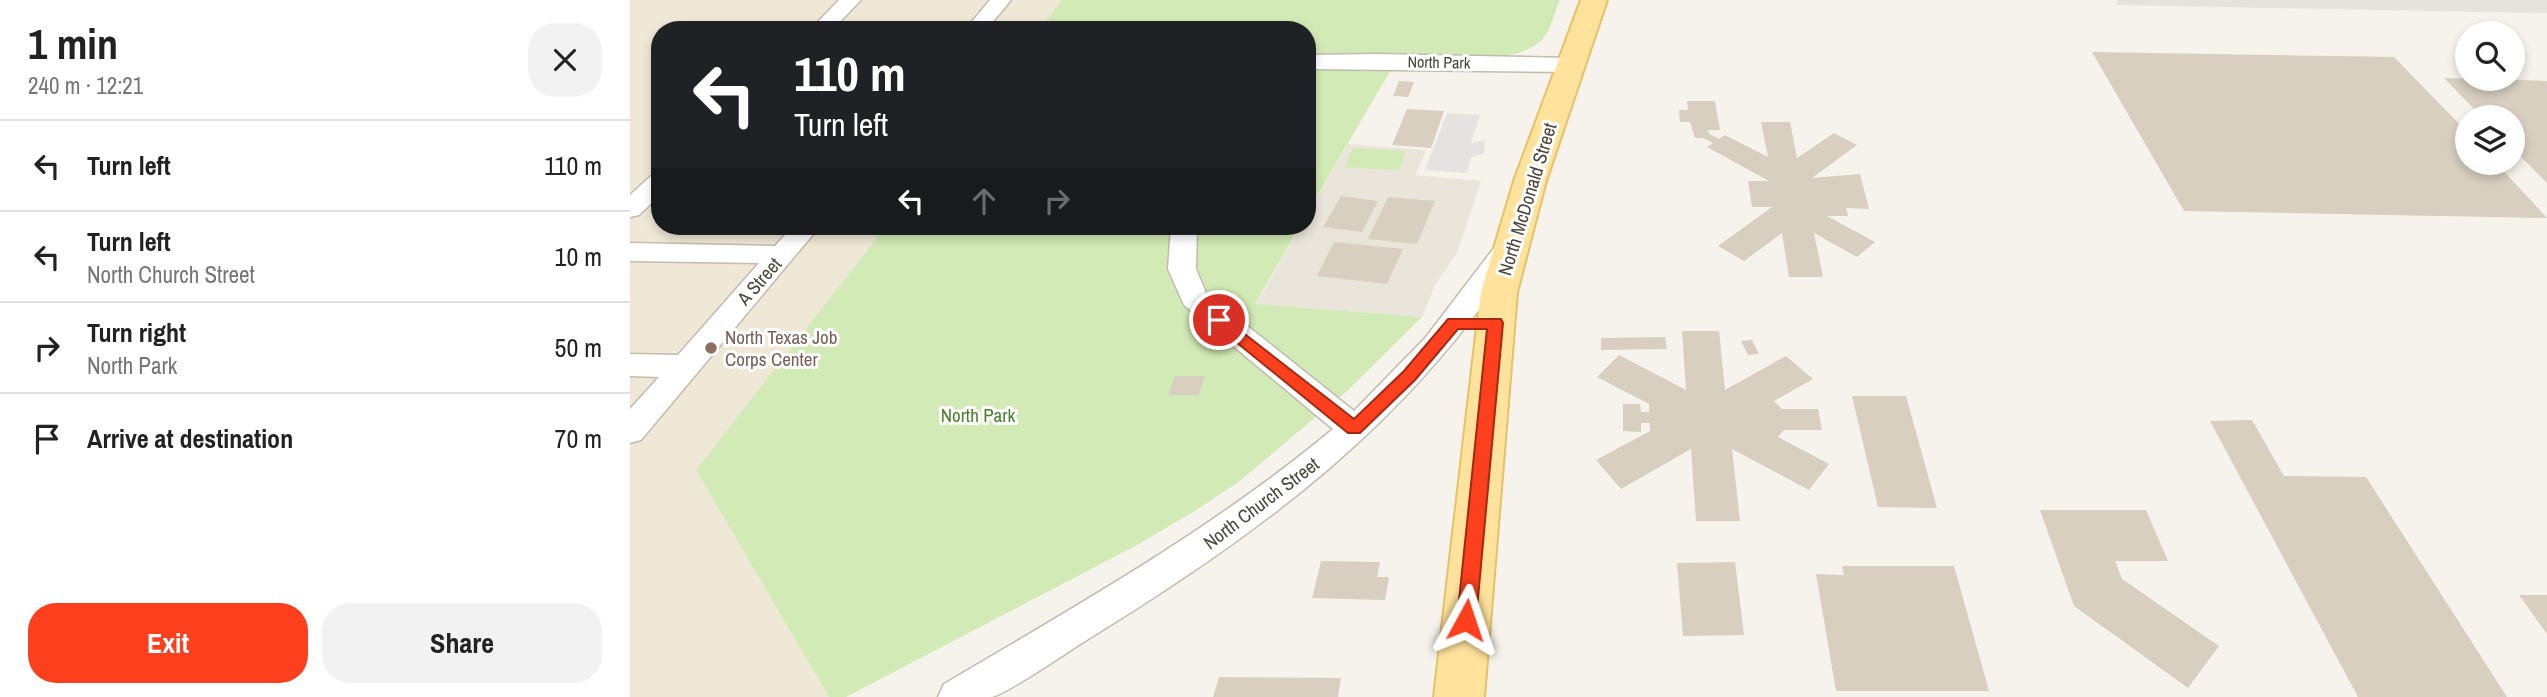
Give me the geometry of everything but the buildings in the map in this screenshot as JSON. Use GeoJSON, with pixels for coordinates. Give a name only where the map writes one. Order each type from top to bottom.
{"type":"FeatureCollection","features":[{"type":"Feature","properties":{"kind":"main road","name":"North McDonald Street"},"geometry":{"type":"LineString","coordinates":[[1459,697],[1495,323],[1510,246],[1594,0]]}},
{"type":"Feature","properties":{"kind":"street"},"geometry":{"type":"LineString","coordinates":[[829,21],[851,0]]}},
{"type":"Feature","properties":{"kind":"street"},"geometry":{"type":"LineString","coordinates":[[982,21],[1000,0]]}},
{"type":"Feature","properties":{"kind":"street","name":"North Park"},"geometry":{"type":"LineString","coordinates":[[1316,62],[1571,65]]}},
{"type":"Feature","properties":{"kind":"street"},"geometry":{"type":"LineString","coordinates":[[630,209],[651,189]]}},
{"type":"Feature","properties":{"kind":"street","name":"A Street"},"geometry":{"type":"LineString","coordinates":[[630,431],[799,235]]}},
{"type":"Feature","properties":{"kind":"street"},"geometry":{"type":"LineString","coordinates":[[1184,235],[1182,269],[1194,298],[1354,429]]}},
{"type":"Feature","properties":{"kind":"street","name":"North Church Street"},"geometry":{"type":"LineString","coordinates":[[958,697],[1208,544],[1283,490],[1354,429],[1410,375],[1453,323],[1510,246]]}},
{"type":"Feature","properties":{"kind":"street"},"geometry":{"type":"LineString","coordinates":[[630,253],[782,255]]}},
{"type":"Feature","properties":{"kind":"street"},"geometry":{"type":"LineString","coordinates":[[1453,323],[1495,323]]}},
{"type":"Feature","properties":{"kind":"street"},"geometry":{"type":"LineString","coordinates":[[630,365],[685,366]]}},
{"type":"Feature","properties":{"kind":"shaded area","name":"North Texas Job Corps Center"},"geometry":{"type":"Polygon","coordinates":[[[630,0],[1062,0],[1046,21],[651,21],[651,235],[879,235],[696,470],[829,697],[630,697],[630,0]]]}},
{"type":"Feature","properties":{"kind":"shaded area"},"geometry":{"type":"Polygon","coordinates":[[[2118,0],[2547,0],[2547,13],[2116,5],[2118,0]]]}},
{"type":"Feature","properties":{"kind":"shaded area"},"geometry":{"type":"Polygon","coordinates":[[[1447,113],[1480,115],[1471,143],[1485,140],[1484,153],[1471,157],[1467,173],[1425,170],[1447,113]]]}},
{"type":"Feature","properties":{"kind":"shaded area"},"geometry":{"type":"Polygon","coordinates":[[[1348,144],[1426,150],[1415,175],[1481,181],[1457,253],[1435,285],[1422,317],[1256,304],[1296,235],[1316,235],[1316,199],[1348,144]]]}},
{"type":"Feature","properties":{"kind":"green space"},"geometry":{"type":"Polygon","coordinates":[[[1062,0],[1560,0],[1545,36],[1535,46],[1518,53],[1474,62],[1392,68],[1316,198],[1316,21],[1046,21],[1062,0]]]}},
{"type":"Feature","properties":{"kind":"green space"},"geometry":{"type":"Polygon","coordinates":[[[1353,148],[1406,151],[1399,170],[1344,167],[1353,148]]]}},
{"type":"Feature","properties":{"kind":"green space","name":"North Park"},"geometry":{"type":"Polygon","coordinates":[[[879,235],[1295,235],[1255,304],[1422,317],[1348,390],[1241,480],[1193,512],[1137,545],[846,697],[829,697],[696,470],[879,235]]]}},
{"type":"Feature","properties":{"kind":"place","name":"North Texas Job Corps Center"},"geometry":{"type":"Point","coordinates":[711,348]}},
{"type":"Feature","properties":{"kind":"route"},"geometry":{"type":"LineString","coordinates":[[1219,320],[1354,429],[1410,375],[1453,323],[1495,323],[1466,620]]}}]}
